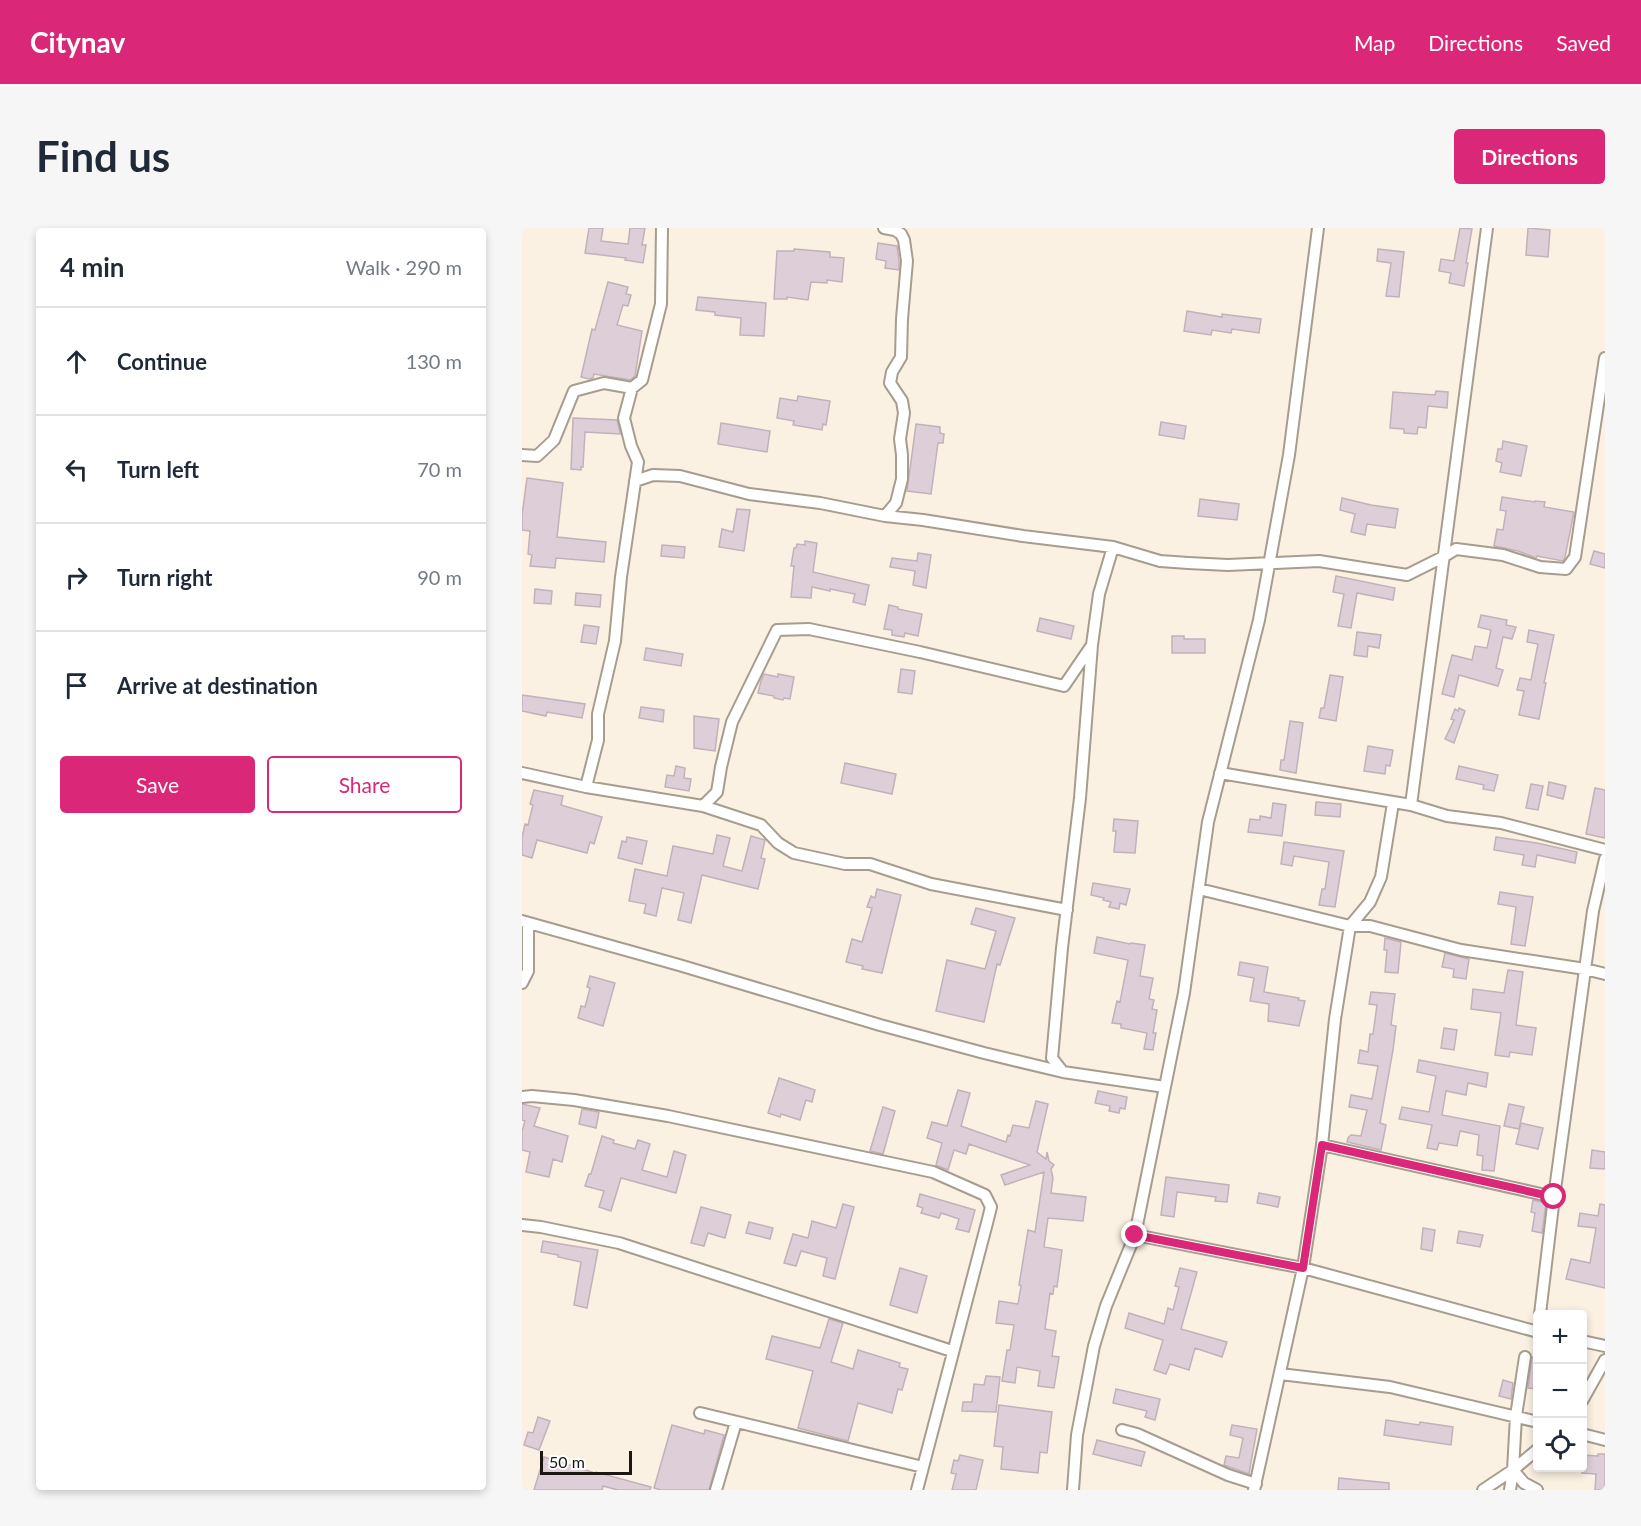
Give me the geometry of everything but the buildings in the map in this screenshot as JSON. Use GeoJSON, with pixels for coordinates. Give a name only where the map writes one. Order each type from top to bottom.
{"type":"FeatureCollection","features":[{"type":"Feature","properties":{"kind":"street"},"geometry":{"type":"LineString","coordinates":[[586,787],[598,740],[598,714],[615,641],[621,577],[638,462],[631,446],[624,418],[632,388],[642,380],[661,304],[662,228]]}},
{"type":"Feature","properties":{"kind":"street"},"geometry":{"type":"LineString","coordinates":[[884,228],[901,234],[907,261],[901,357],[892,372],[890,383],[902,401],[904,413],[900,440],[902,479],[896,503],[885,516]]}},
{"type":"Feature","properties":{"kind":"street"},"geometry":{"type":"LineString","coordinates":[[1073,1490],[1077,1435],[1094,1346],[1106,1306],[1135,1235],[1185,993],[1208,822],[1259,620],[1289,455],[1318,228]]}},
{"type":"Feature","properties":{"kind":"street"},"geometry":{"type":"LineString","coordinates":[[1411,805],[1487,228]]}},
{"type":"Feature","properties":{"kind":"street"},"geometry":{"type":"LineString","coordinates":[[635,481],[653,476],[680,476],[749,494],[820,503],[885,516],[1113,547],[1160,561],[1228,565],[1319,561],[1407,575],[1456,549],[1503,555],[1540,567],[1566,569],[1575,557],[1605,358]]}},
{"type":"Feature","properties":{"kind":"street"},"geometry":{"type":"LineString","coordinates":[[522,455],[537,456],[554,440],[574,391],[604,383],[632,388]]}},
{"type":"Feature","properties":{"kind":"street"},"geometry":{"type":"LineString","coordinates":[[1063,1072],[1052,1058],[1062,948],[1080,798],[1092,645],[1099,594],[1113,547]]}},
{"type":"Feature","properties":{"kind":"street"},"geometry":{"type":"LineString","coordinates":[[703,806],[717,792],[732,722],[777,630],[809,629],[1064,686],[1092,645]]}},
{"type":"Feature","properties":{"kind":"street"},"geometry":{"type":"LineString","coordinates":[[522,773],[586,787],[703,806],[761,825],[778,843],[794,853],[845,864],[870,864],[931,884],[1067,910]]}},
{"type":"Feature","properties":{"kind":"street"},"geometry":{"type":"LineString","coordinates":[[1220,773],[1411,805],[1447,816],[1501,823],[1605,850]]}},
{"type":"Feature","properties":{"kind":"street"},"geometry":{"type":"LineString","coordinates":[[1122,1430],[1137,1434],[1255,1487],[1303,1268],[1322,1145],[1335,1019],[1350,926],[1370,902],[1381,877],[1393,803]]}},
{"type":"Feature","properties":{"kind":"street"},"geometry":{"type":"LineString","coordinates":[[1540,1310],[1593,911],[1605,859]]}},
{"type":"Feature","properties":{"kind":"street"},"geometry":{"type":"LineString","coordinates":[[1199,889],[1350,926],[1370,926],[1461,950],[1605,974]]}},
{"type":"Feature","properties":{"kind":"street"},"geometry":{"type":"LineString","coordinates":[[522,983],[528,971],[525,922],[880,1025],[1063,1072],[1165,1086]]}},
{"type":"Feature","properties":{"kind":"street"},"geometry":{"type":"LineString","coordinates":[[522,1097],[574,1100],[668,1116],[933,1172],[985,1195],[991,1207],[917,1490]]}},
{"type":"Feature","properties":{"kind":"street"},"geometry":{"type":"LineString","coordinates":[[1322,1145],[1554,1197]]}},
{"type":"Feature","properties":{"kind":"street"},"geometry":{"type":"LineString","coordinates":[[522,1226],[541,1227],[619,1243],[952,1351]]}},
{"type":"Feature","properties":{"kind":"street"},"geometry":{"type":"LineString","coordinates":[[1135,1235],[1303,1268],[1533,1331]]}},
{"type":"Feature","properties":{"kind":"street"},"geometry":{"type":"LineString","coordinates":[[1587,1342],[1605,1346]]}},
{"type":"Feature","properties":{"kind":"street"},"geometry":{"type":"LineString","coordinates":[[1510,1490],[1516,1416],[1525,1357]]}},
{"type":"Feature","properties":{"kind":"street"},"geometry":{"type":"LineString","coordinates":[[1587,1392],[1605,1360]]}},
{"type":"Feature","properties":{"kind":"street"},"geometry":{"type":"LineString","coordinates":[[1280,1374],[1390,1387],[1533,1421]]}},
{"type":"Feature","properties":{"kind":"street"},"geometry":{"type":"LineString","coordinates":[[700,1413],[923,1467]]}},
{"type":"Feature","properties":{"kind":"street"},"geometry":{"type":"LineString","coordinates":[[716,1490],[736,1422]]}},
{"type":"Feature","properties":{"kind":"street"},"geometry":{"type":"LineString","coordinates":[[1587,1435],[1605,1440]]}},
{"type":"Feature","properties":{"kind":"street"},"geometry":{"type":"LineString","coordinates":[[1483,1490],[1533,1453]]}},
{"type":"Feature","properties":{"kind":"street"},"geometry":{"type":"LineString","coordinates":[[1513,1470],[1524,1483],[1537,1490]]}},
{"type":"Feature","properties":{"kind":"route"},"geometry":{"type":"LineString","coordinates":[[1135,1235],[1303,1268],[1322,1145],[1554,1197]]}}]}
